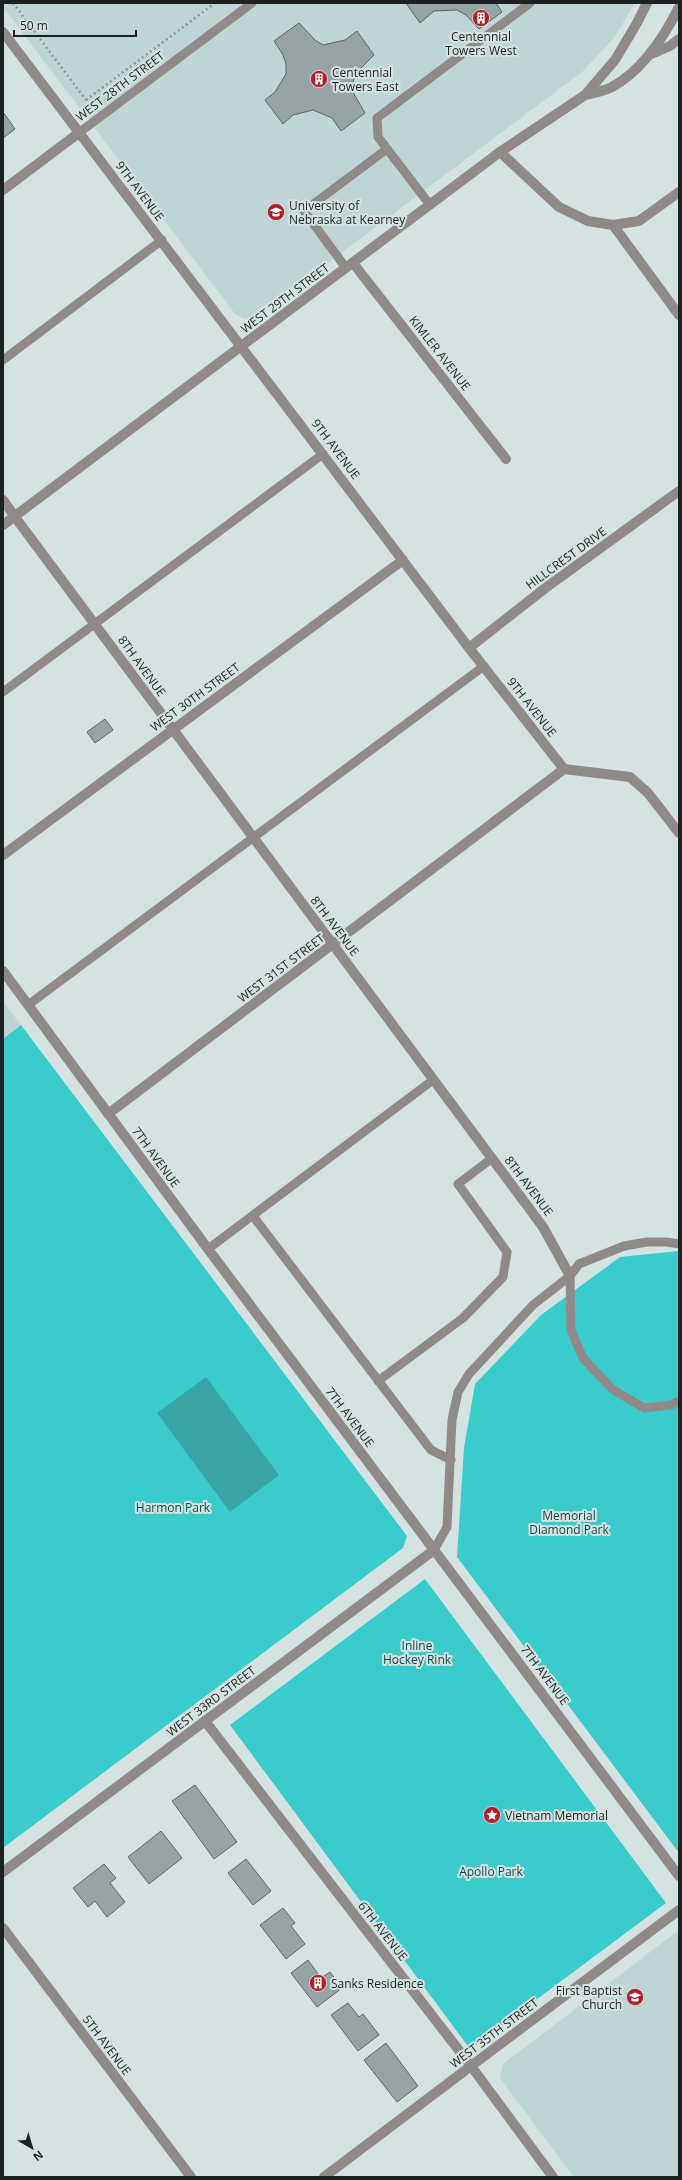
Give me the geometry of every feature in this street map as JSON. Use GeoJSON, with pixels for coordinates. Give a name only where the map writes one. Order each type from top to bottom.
{"type":"FeatureCollection","features":[{"type":"Feature","properties":{"kind":"street","name":"WEST 29TH STREET"},"geometry":{"type":"LineString","coordinates":[[3,525],[500,152],[585,95],[615,60],[638,23],[647,3]]}},
{"type":"Feature","properties":{"kind":"street","name":"WEST 29TH STREET"},"geometry":{"type":"LineString","coordinates":[[585,95],[610,88],[630,75],[648,56],[667,31],[679,7]]}},
{"type":"Feature","properties":{"kind":"street","name":"9TH AVENUE"},"geometry":{"type":"LineString","coordinates":[[3,32],[162,240],[241,347],[469,648],[564,769]]}},
{"type":"Feature","properties":{"kind":"street"},"geometry":{"type":"LineString","coordinates":[[648,56],[670,46],[679,39]]}},
{"type":"Feature","properties":{"kind":"street","name":"WEST 28TH STREET"},"geometry":{"type":"LineString","coordinates":[[3,190],[80,132]]}},
{"type":"Feature","properties":{"kind":"street"},"geometry":{"type":"LineString","coordinates":[[500,152],[559,207],[588,221],[613,225],[639,221],[679,192]]}},
{"type":"Feature","properties":{"kind":"street"},"geometry":{"type":"LineString","coordinates":[[613,225],[679,315]]}},
{"type":"Feature","properties":{"kind":"street","name":"KIMLER AVENUE"},"geometry":{"type":"LineString","coordinates":[[349,266],[506,459]]}},
{"type":"Feature","properties":{"kind":"street","name":"HILLCREST DRIVE"},"geometry":{"type":"LineString","coordinates":[[469,648],[544,589],[679,491]]}},
{"type":"Feature","properties":{"kind":"street","name":"8TH AVENUE"},"geometry":{"type":"LineString","coordinates":[[3,500],[96,624],[172,730],[543,1227],[570,1276]]}},
{"type":"Feature","properties":{"kind":"street","name":"WEST 30TH STREET"},"geometry":{"type":"LineString","coordinates":[[3,855],[403,560]]}},
{"type":"Feature","properties":{"kind":"street"},"geometry":{"type":"LineString","coordinates":[[564,769],[630,777],[648,793],[679,833]]}},
{"type":"Feature","properties":{"kind":"street","name":"WEST 31ST STREET"},"geometry":{"type":"LineString","coordinates":[[108,1114],[564,769]]}},
{"type":"Feature","properties":{"kind":"street","name":"7TH AVENUE"},"geometry":{"type":"LineString","coordinates":[[3,971],[208,1250],[679,1876]]}},
{"type":"Feature","properties":{"kind":"street","name":"WEST 33RD STREET"},"geometry":{"type":"LineString","coordinates":[[3,1872],[434,1550]]}},
{"type":"Feature","properties":{"kind":"street","name":"6TH AVENUE"},"geometry":{"type":"LineString","coordinates":[[205,1721],[471,2066],[553,2177]]}},
{"type":"Feature","properties":{"kind":"street","name":"WEST 35TH STREET"},"geometry":{"type":"LineString","coordinates":[[324,2177],[679,1910]]}},
{"type":"Feature","properties":{"kind":"street","name":"5TH AVENUE"},"geometry":{"type":"LineString","coordinates":[[3,1928],[191,2177]]}},
{"type":"Feature","properties":{"kind":"lane","name":"WEST 28TH STREET"},"geometry":{"type":"LineString","coordinates":[[80,132],[252,3]]}},
{"type":"Feature","properties":{"kind":"lane"},"geometry":{"type":"LineString","coordinates":[[430,205],[378,137],[377,118],[530,3]]}},
{"type":"Feature","properties":{"kind":"lane"},"geometry":{"type":"LineString","coordinates":[[349,266],[318,231],[304,212],[386,149]]}},
{"type":"Feature","properties":{"kind":"lane"},"geometry":{"type":"LineString","coordinates":[[3,360],[162,240]]}},
{"type":"Feature","properties":{"kind":"lane"},"geometry":{"type":"LineString","coordinates":[[3,692],[323,454]]}},
{"type":"Feature","properties":{"kind":"lane"},"geometry":{"type":"LineString","coordinates":[[28,1005],[484,666]]}},
{"type":"Feature","properties":{"kind":"lane"},"geometry":{"type":"LineString","coordinates":[[208,1250],[433,1080]]}},
{"type":"Feature","properties":{"kind":"lane"},"geometry":{"type":"LineString","coordinates":[[378,1381],[462,1318],[503,1277],[507,1252],[458,1184],[491,1159]]}},
{"type":"Feature","properties":{"kind":"lane"},"geometry":{"type":"LineString","coordinates":[[253,1216],[431,1450],[451,1460]]}},
{"type":"Feature","properties":{"kind":"lane"},"geometry":{"type":"LineString","coordinates":[[434,1550],[447,1528],[452,1420],[458,1392],[469,1374],[533,1305],[570,1276],[579,1264],[624,1246],[647,1242],[667,1242],[679,1244]]}},
{"type":"Feature","properties":{"kind":"lane"},"geometry":{"type":"LineString","coordinates":[[570,1276],[571,1330],[583,1358],[612,1389],[644,1408],[671,1405],[679,1401]]}},
{"type":"Feature","properties":{"kind":"path"},"geometry":{"type":"LineString","coordinates":[[13,3],[99,118]]}},
{"type":"Feature","properties":{"kind":"path"},"geometry":{"type":"LineString","coordinates":[[86,100],[215,3]]}},
{"type":"Feature","properties":{"kind":"shaded area","name":"University of Nebraska at Kearney"},"geometry":{"type":"Polygon","coordinates":[[[3,3],[635,3],[614,38],[582,72],[325,265],[246,319],[236,315],[3,7],[3,3]]]}},
{"type":"Feature","properties":{"kind":"shaded area"},"geometry":{"type":"Polygon","coordinates":[[[3,1001],[21,1025],[3,1039],[3,1001]]]}},
{"type":"Feature","properties":{"kind":"shaded area"},"geometry":{"type":"Polygon","coordinates":[[[206,1377],[279,1475],[230,1512],[157,1413],[206,1377]]]}},
{"type":"Feature","properties":{"kind":"shaded area","name":"First Baptist Church"},"geometry":{"type":"Polygon","coordinates":[[[679,1930],[679,2177],[574,2177],[500,2078],[503,2064],[679,1930]]]}},
{"type":"Feature","properties":{"kind":"green space","name":"Harmon Park"},"geometry":{"type":"Polygon","coordinates":[[[21,1025],[407,1536],[403,1548],[3,1848],[3,1039],[21,1025]]]}},
{"type":"Feature","properties":{"kind":"green space","name":"Memorial Diamond Park"},"geometry":{"type":"Polygon","coordinates":[[[679,1251],[679,1853],[457,1557],[464,1448],[475,1384],[541,1315],[620,1257],[679,1251]]]}},
{"type":"Feature","properties":{"kind":"green space","name":"Apollo Park"},"geometry":{"type":"Polygon","coordinates":[[[425,1579],[666,1903],[470,2049],[230,1725],[425,1579]]]}},
{"type":"Feature","properties":{"kind":"building","name":"Centennial Towers West"},"geometry":{"type":"Polygon","coordinates":[[[406,3],[496,3],[502,12],[479,29],[466,15],[457,10],[434,11],[420,23],[406,3]]]}},
{"type":"Feature","properties":{"kind":"building","name":"Centennial Towers East"},"geometry":{"type":"Polygon","coordinates":[[[299,23],[315,40],[323,45],[345,40],[357,31],[374,55],[355,74],[353,83],[354,94],[365,113],[341,131],[332,118],[313,110],[293,115],[283,124],[265,100],[275,92],[286,74],[286,64],[283,55],[274,41],[299,23]]]}},
{"type":"Feature","properties":{"kind":"building"},"geometry":{"type":"Polygon","coordinates":[[[3,112],[15,129],[3,138],[3,112]]]}},
{"type":"Feature","properties":{"kind":"building"},"geometry":{"type":"Polygon","coordinates":[[[105,719],[113,730],[95,743],[87,732],[105,719]]]}},
{"type":"Feature","properties":{"kind":"building"},"geometry":{"type":"Polygon","coordinates":[[[195,1785],[237,1842],[214,1859],[172,1801],[195,1785]]]}},
{"type":"Feature","properties":{"kind":"building"},"geometry":{"type":"Polygon","coordinates":[[[161,1831],[182,1858],[149,1884],[128,1857],[161,1831]]]}},
{"type":"Feature","properties":{"kind":"building"},"geometry":{"type":"Polygon","coordinates":[[[246,1859],[271,1891],[253,1905],[228,1873],[246,1859]]]}},
{"type":"Feature","properties":{"kind":"building"},"geometry":{"type":"Polygon","coordinates":[[[104,1864],[116,1878],[110,1883],[125,1902],[107,1917],[95,1901],[88,1907],[73,1888],[104,1864]]]}},
{"type":"Feature","properties":{"kind":"building"},"geometry":{"type":"Polygon","coordinates":[[[283,1908],[295,1923],[291,1926],[305,1944],[286,1959],[260,1925],[283,1908]]]}},
{"type":"Feature","properties":{"kind":"building","name":"Sanks Residence"},"geometry":{"type":"Polygon","coordinates":[[[308,1960],[321,1978],[330,1972],[342,1988],[317,2007],[291,1973],[308,1960]]]}},
{"type":"Feature","properties":{"kind":"building"},"geometry":{"type":"Polygon","coordinates":[[[348,2003],[359,2017],[363,2014],[379,2035],[358,2051],[331,2015],[348,2003]]]}},
{"type":"Feature","properties":{"kind":"building"},"geometry":{"type":"Polygon","coordinates":[[[386,2043],[418,2086],[397,2102],[364,2060],[386,2043]]]}},
{"type":"Feature","properties":{"kind":"place","name":"Centennial Towers West"},"geometry":{"type":"Point","coordinates":[481,18]}},
{"type":"Feature","properties":{"kind":"place","name":"Centennial Towers East"},"geometry":{"type":"Point","coordinates":[319,79]}},
{"type":"Feature","properties":{"kind":"place","name":"University of Nebraska at Kearney"},"geometry":{"type":"Point","coordinates":[276,212]}},
{"type":"Feature","properties":{"kind":"place","name":"Vietnam Memorial"},"geometry":{"type":"Point","coordinates":[492,1815]}},
{"type":"Feature","properties":{"kind":"place","name":"Sanks Residence"},"geometry":{"type":"Point","coordinates":[318,1983]}},
{"type":"Feature","properties":{"kind":"place","name":"First Baptist Church"},"geometry":{"type":"Point","coordinates":[635,1997]}},
{"type":"Feature","properties":{"kind":"park label","name":"Inline Hockey Rink"},"geometry":{"type":"Point","coordinates":[417,1652]}}]}
